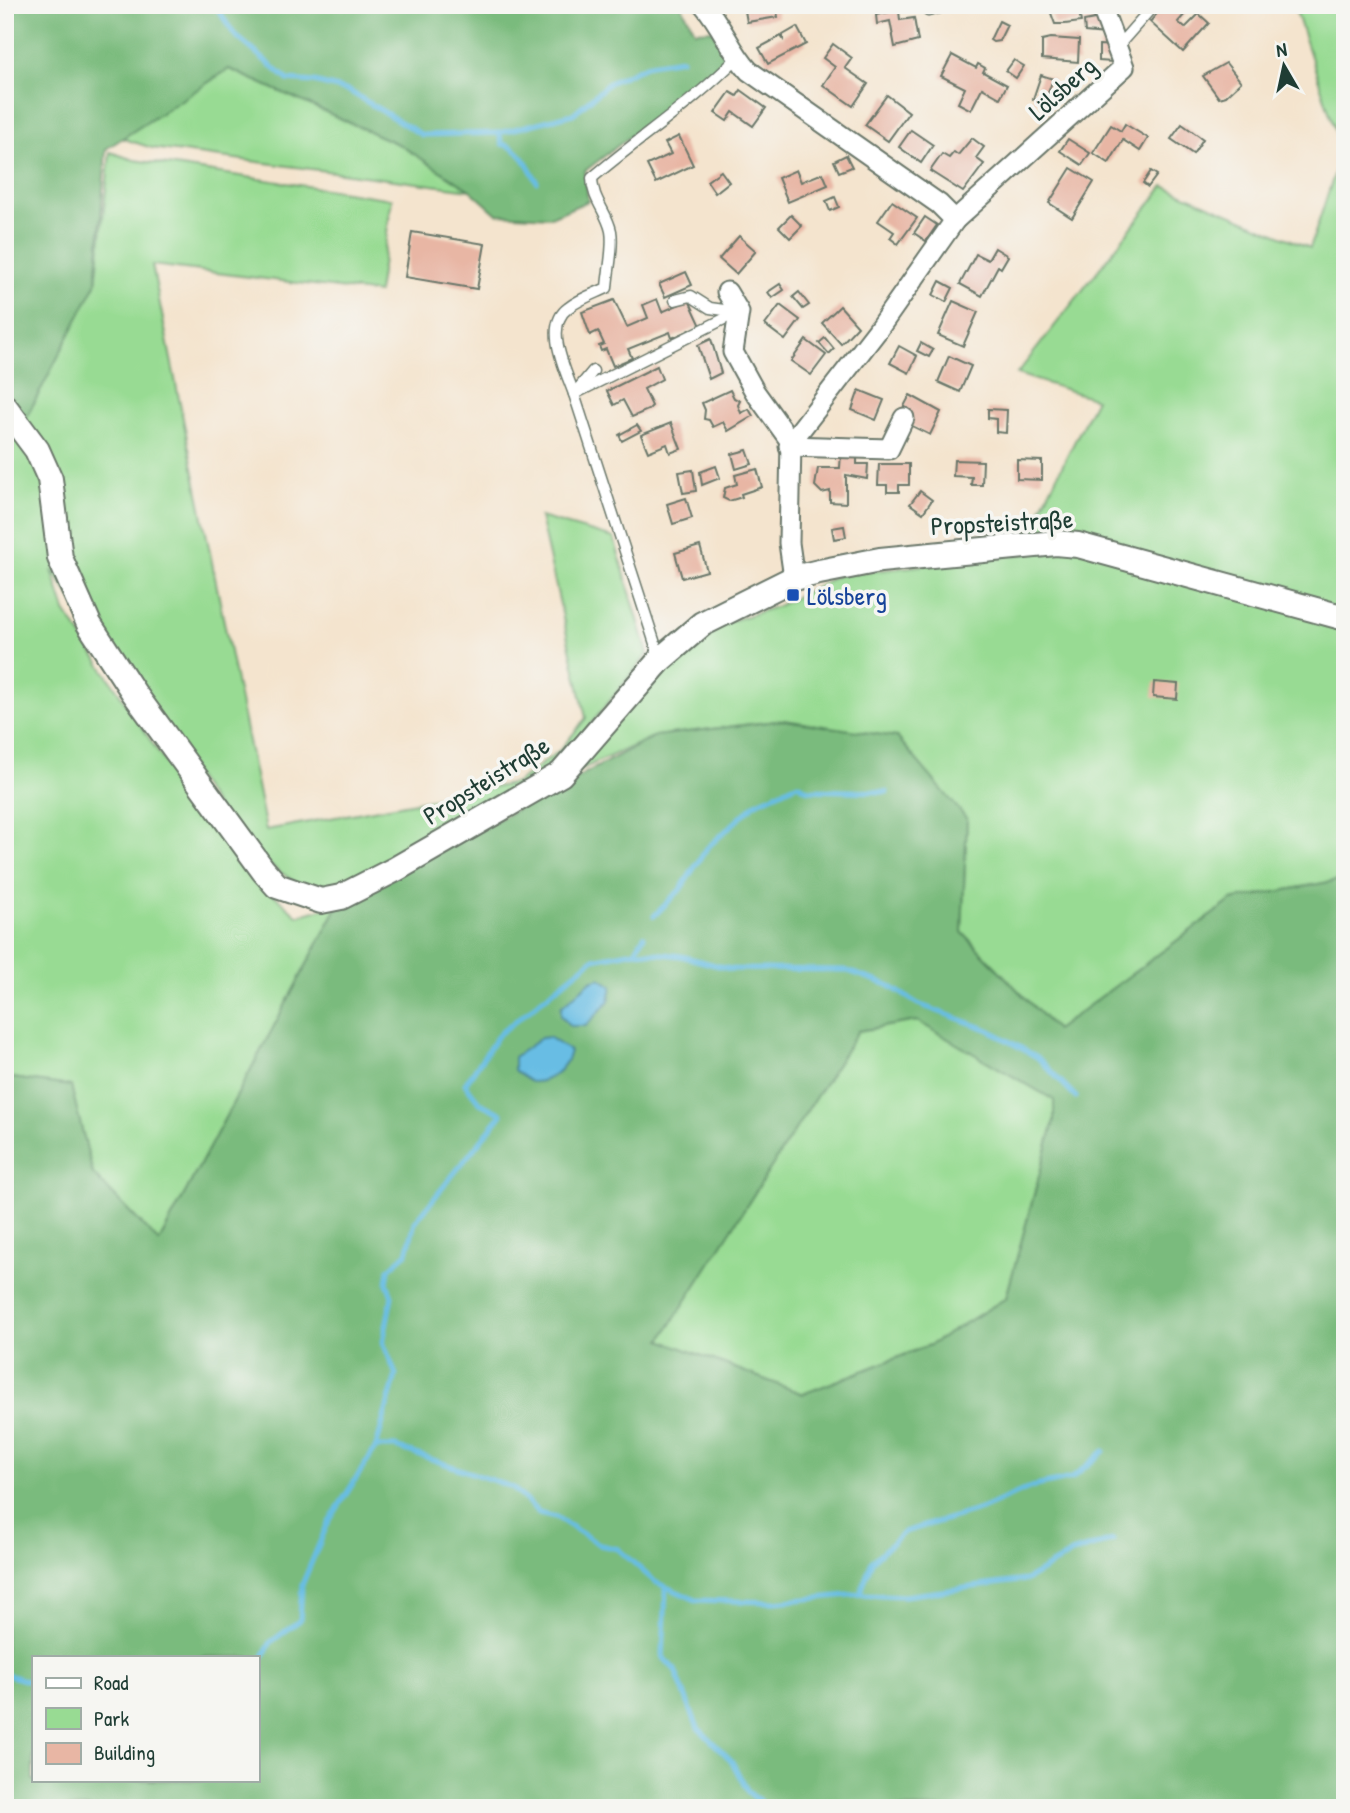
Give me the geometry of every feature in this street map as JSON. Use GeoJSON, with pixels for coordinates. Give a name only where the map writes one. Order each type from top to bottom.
{"type":"FeatureCollection","features":[{"type":"Feature","properties":{"kind":"street"},"geometry":{"type":"LineString","coordinates":[[704,5],[720,23],[737,58],[749,71],[928,196],[955,220]]}},
{"type":"Feature","properties":{"kind":"street","name":"Lölsberg"},"geometry":{"type":"LineString","coordinates":[[790,444],[877,331],[955,220],[1124,67],[1101,5]]}},
{"type":"Feature","properties":{"kind":"street"},"geometry":{"type":"LineString","coordinates":[[727,292],[739,312],[733,352],[755,392],[790,444],[789,543],[793,578]]}},
{"type":"Feature","properties":{"kind":"street","name":"Propsteistraße"},"geometry":{"type":"LineString","coordinates":[[5,407],[37,450],[50,479],[60,558],[89,624],[134,693],[245,848],[277,886],[321,901],[341,897],[546,785],[570,764],[660,660],[702,624],[793,578],[880,560],[1067,544],[1107,551],[1345,618]]}},
{"type":"Feature","properties":{"kind":"street"},"geometry":{"type":"LineString","coordinates":[[790,444],[890,449],[904,418]]}},
{"type":"Feature","properties":{"kind":"lane"},"geometry":{"type":"LineString","coordinates":[[928,10],[951,5]]}},
{"type":"Feature","properties":{"kind":"lane"},"geometry":{"type":"LineString","coordinates":[[1117,48],[1154,5]]}},
{"type":"Feature","properties":{"kind":"lane"},"geometry":{"type":"LineString","coordinates":[[660,660],[559,347],[556,330],[559,317],[567,308],[607,288],[611,229],[592,190],[592,178],[651,128],[707,88],[737,58]]}},
{"type":"Feature","properties":{"kind":"lane"},"geometry":{"type":"LineString","coordinates":[[675,300],[691,296],[710,307],[739,312]]}},
{"type":"Feature","properties":{"kind":"lane"},"geometry":{"type":"LineString","coordinates":[[574,394],[739,312]]}},
{"type":"Feature","properties":{"kind":"lane"},"geometry":{"type":"LineString","coordinates":[[574,394],[593,370]]}},
{"type":"Feature","properties":{"kind":"green space"},"geometry":{"type":"Polygon","coordinates":[[[5,5],[681,5],[695,31],[713,30],[726,57],[704,80],[585,171],[588,201],[551,217],[497,214],[470,190],[400,145],[229,69],[106,149],[96,284],[22,426],[5,407],[5,5]]]}},
{"type":"Feature","properties":{"kind":"green space"},"geometry":{"type":"Polygon","coordinates":[[[1294,5],[1345,5],[1345,879],[1232,900],[1056,1030],[962,932],[967,819],[784,720],[655,736],[546,785],[677,655],[722,624],[778,606],[839,575],[1031,553],[1029,532],[1096,399],[1017,374],[1164,186],[1310,248],[1342,151],[1294,5]]]}},
{"type":"Feature","properties":{"kind":"green space"},"geometry":{"type":"Polygon","coordinates":[[[229,69],[400,145],[470,190],[152,148],[121,138],[229,69]]]}},
{"type":"Feature","properties":{"kind":"green space"},"geometry":{"type":"Polygon","coordinates":[[[110,152],[134,160],[392,199],[378,293],[152,265],[266,830],[517,783],[561,749],[586,718],[540,517],[614,538],[648,654],[565,756],[536,778],[335,892],[308,891],[245,848],[52,570],[65,611],[168,767],[250,874],[298,916],[339,904],[159,1242],[93,1174],[71,1087],[5,1077],[5,407],[96,284],[110,152]]]}},
{"type":"Feature","properties":{"kind":"green space"},"geometry":{"type":"Polygon","coordinates":[[[784,720],[897,737],[967,819],[962,932],[1056,1030],[1232,900],[1345,879],[1345,1808],[5,1808],[5,1077],[71,1086],[93,1174],[159,1242],[339,904],[655,736],[784,720]],[[917,1021],[858,1031],[661,1340],[803,1394],[930,1345],[1006,1298],[1054,1121],[1054,1100],[917,1021]]]}},
{"type":"Feature","properties":{"kind":"green space"},"geometry":{"type":"Polygon","coordinates":[[[917,1021],[1054,1100],[1054,1121],[1006,1298],[930,1345],[803,1394],[660,1340],[858,1031],[917,1021]]]}},
{"type":"Feature","properties":{"kind":"water"},"geometry":{"type":"Polygon","coordinates":[[[600,978],[612,986],[609,1001],[586,1026],[570,1026],[561,1016],[561,1007],[591,981],[600,978]]]}},
{"type":"Feature","properties":{"kind":"water"},"geometry":{"type":"Polygon","coordinates":[[[549,1037],[570,1051],[565,1064],[556,1074],[538,1082],[531,1082],[514,1071],[514,1057],[541,1038],[549,1037]]]}},
{"type":"Feature","properties":{"kind":"building"},"geometry":{"type":"Polygon","coordinates":[[[744,5],[776,5],[778,17],[747,22],[744,5]]]}},
{"type":"Feature","properties":{"kind":"building"},"geometry":{"type":"Polygon","coordinates":[[[888,5],[912,5],[912,9],[899,11],[900,20],[914,18],[918,41],[895,47],[890,21],[877,24],[876,15],[890,12],[888,5]]]}},
{"type":"Feature","properties":{"kind":"building"},"geometry":{"type":"Polygon","coordinates":[[[1048,5],[1086,7],[1078,8],[1081,22],[1055,24],[1048,5]]]}},
{"type":"Feature","properties":{"kind":"building"},"geometry":{"type":"Polygon","coordinates":[[[1164,5],[1191,7],[1178,22],[1185,28],[1199,14],[1209,23],[1183,52],[1150,22],[1164,5]]]}},
{"type":"Feature","properties":{"kind":"building"},"geometry":{"type":"Polygon","coordinates":[[[1100,18],[1107,34],[1085,32],[1084,21],[1100,18]]]}},
{"type":"Feature","properties":{"kind":"building"},"geometry":{"type":"Polygon","coordinates":[[[999,21],[1007,25],[999,41],[993,42],[990,40],[999,21]]]}},
{"type":"Feature","properties":{"kind":"building"},"geometry":{"type":"Polygon","coordinates":[[[797,27],[806,44],[768,64],[759,48],[781,36],[783,39],[783,35],[797,27]]]}},
{"type":"Feature","properties":{"kind":"building"},"geometry":{"type":"Polygon","coordinates":[[[1042,40],[1079,40],[1078,62],[1042,59],[1042,40]]]}},
{"type":"Feature","properties":{"kind":"building"},"geometry":{"type":"Polygon","coordinates":[[[833,44],[852,58],[845,68],[868,84],[853,106],[823,85],[835,67],[823,58],[833,44]]]}},
{"type":"Feature","properties":{"kind":"building"},"geometry":{"type":"Polygon","coordinates":[[[1099,45],[1113,46],[1112,62],[1099,61],[1099,45]]]}},
{"type":"Feature","properties":{"kind":"building"},"geometry":{"type":"Polygon","coordinates":[[[952,55],[976,68],[978,64],[985,68],[983,72],[1007,85],[1000,98],[982,88],[971,110],[958,103],[965,88],[941,76],[952,55]]]}},
{"type":"Feature","properties":{"kind":"building"},"geometry":{"type":"Polygon","coordinates":[[[1014,60],[1024,66],[1016,78],[1006,71],[1014,60]]]}},
{"type":"Feature","properties":{"kind":"building"},"geometry":{"type":"Polygon","coordinates":[[[1226,63],[1241,82],[1226,96],[1219,98],[1203,76],[1226,63]]]}},
{"type":"Feature","properties":{"kind":"building"},"geometry":{"type":"Polygon","coordinates":[[[1041,75],[1053,79],[1048,93],[1058,96],[1054,106],[1033,99],[1041,75]]]}},
{"type":"Feature","properties":{"kind":"building"},"geometry":{"type":"Polygon","coordinates":[[[741,90],[766,108],[753,126],[733,112],[727,121],[715,113],[730,92],[737,96],[741,90]]]}},
{"type":"Feature","properties":{"kind":"building"},"geometry":{"type":"Polygon","coordinates":[[[887,95],[909,112],[888,141],[865,125],[887,95]]]}},
{"type":"Feature","properties":{"kind":"building"},"geometry":{"type":"Polygon","coordinates":[[[1125,124],[1148,138],[1140,151],[1123,140],[1109,163],[1093,153],[1111,125],[1121,131],[1125,124]]]}},
{"type":"Feature","properties":{"kind":"building"},"geometry":{"type":"Polygon","coordinates":[[[1182,124],[1203,139],[1193,154],[1171,139],[1182,124]]]}},
{"type":"Feature","properties":{"kind":"building"},"geometry":{"type":"Polygon","coordinates":[[[911,130],[933,145],[921,163],[899,147],[911,130]]]}},
{"type":"Feature","properties":{"kind":"building"},"geometry":{"type":"Polygon","coordinates":[[[679,136],[693,165],[656,183],[647,165],[671,154],[665,143],[679,136]]]}},
{"type":"Feature","properties":{"kind":"building"},"geometry":{"type":"Polygon","coordinates":[[[972,138],[984,147],[976,158],[984,164],[963,192],[930,171],[942,154],[949,158],[954,152],[958,155],[972,138]]]}},
{"type":"Feature","properties":{"kind":"building"},"geometry":{"type":"Polygon","coordinates":[[[1068,139],[1090,153],[1082,165],[1060,151],[1068,139]]]}},
{"type":"Feature","properties":{"kind":"building"},"geometry":{"type":"Polygon","coordinates":[[[846,155],[852,167],[839,172],[834,161],[846,155]]]}},
{"type":"Feature","properties":{"kind":"building"},"geometry":{"type":"Polygon","coordinates":[[[1071,168],[1094,182],[1072,218],[1049,203],[1071,168]]]}},
{"type":"Feature","properties":{"kind":"building"},"geometry":{"type":"Polygon","coordinates":[[[796,170],[801,182],[823,173],[828,185],[788,202],[778,178],[796,170]]]}},
{"type":"Feature","properties":{"kind":"building"},"geometry":{"type":"Polygon","coordinates":[[[721,171],[729,182],[715,193],[707,181],[721,171]]]}},
{"type":"Feature","properties":{"kind":"building"},"geometry":{"type":"Polygon","coordinates":[[[1151,171],[1157,175],[1148,187],[1143,183],[1151,171]]]}},
{"type":"Feature","properties":{"kind":"building"},"geometry":{"type":"Polygon","coordinates":[[[835,197],[839,207],[830,211],[826,201],[835,197]]]}},
{"type":"Feature","properties":{"kind":"building"},"geometry":{"type":"Polygon","coordinates":[[[892,201],[917,218],[898,244],[890,238],[894,232],[878,221],[892,201]]]}},
{"type":"Feature","properties":{"kind":"building"},"geometry":{"type":"Polygon","coordinates":[[[791,215],[802,226],[790,238],[779,227],[791,215]]]}},
{"type":"Feature","properties":{"kind":"building"},"geometry":{"type":"Polygon","coordinates":[[[925,217],[937,225],[926,241],[914,233],[925,217]]]}},
{"type":"Feature","properties":{"kind":"building"},"geometry":{"type":"Polygon","coordinates":[[[412,232],[485,244],[477,289],[405,277],[412,232]]]}},
{"type":"Feature","properties":{"kind":"building"},"geometry":{"type":"Polygon","coordinates":[[[739,236],[756,251],[736,274],[719,259],[739,236]]]}},
{"type":"Feature","properties":{"kind":"building"},"geometry":{"type":"Polygon","coordinates":[[[995,248],[1008,256],[1001,268],[998,266],[982,296],[960,284],[976,254],[988,260],[995,248]]]}},
{"type":"Feature","properties":{"kind":"building"},"geometry":{"type":"Polygon","coordinates":[[[686,272],[692,285],[665,297],[659,284],[686,272]]]}},
{"type":"Feature","properties":{"kind":"building"},"geometry":{"type":"Polygon","coordinates":[[[940,281],[953,288],[946,302],[933,295],[940,281]]]}},
{"type":"Feature","properties":{"kind":"building"},"geometry":{"type":"Polygon","coordinates":[[[780,284],[784,290],[772,298],[768,292],[780,284]]]}},
{"type":"Feature","properties":{"kind":"building"},"geometry":{"type":"Polygon","coordinates":[[[799,292],[809,305],[803,309],[793,297],[799,292]]]}},
{"type":"Feature","properties":{"kind":"building"},"geometry":{"type":"Polygon","coordinates":[[[657,299],[662,312],[689,300],[701,326],[672,338],[670,332],[628,349],[632,358],[613,366],[606,349],[601,351],[599,346],[604,344],[598,331],[590,335],[582,312],[614,300],[627,327],[648,318],[643,305],[657,299]]]}},
{"type":"Feature","properties":{"kind":"building"},"geometry":{"type":"Polygon","coordinates":[[[953,301],[978,312],[963,346],[938,335],[953,301]]]}},
{"type":"Feature","properties":{"kind":"building"},"geometry":{"type":"Polygon","coordinates":[[[780,305],[800,320],[785,340],[765,325],[780,305]]]}},
{"type":"Feature","properties":{"kind":"building"},"geometry":{"type":"Polygon","coordinates":[[[840,306],[858,326],[841,344],[822,323],[840,306]]]}},
{"type":"Feature","properties":{"kind":"building"},"geometry":{"type":"Polygon","coordinates":[[[825,338],[834,349],[829,354],[819,343],[825,338]]]}},
{"type":"Feature","properties":{"kind":"building"},"geometry":{"type":"Polygon","coordinates":[[[711,339],[721,373],[709,379],[698,345],[711,339]]]}},
{"type":"Feature","properties":{"kind":"building"},"geometry":{"type":"Polygon","coordinates":[[[806,340],[826,355],[811,375],[791,361],[806,340]]]}},
{"type":"Feature","properties":{"kind":"building"},"geometry":{"type":"Polygon","coordinates":[[[921,343],[933,350],[929,357],[917,351],[921,343]]]}},
{"type":"Feature","properties":{"kind":"building"},"geometry":{"type":"Polygon","coordinates":[[[899,346],[917,356],[909,373],[890,363],[899,346]]]}},
{"type":"Feature","properties":{"kind":"building"},"geometry":{"type":"Polygon","coordinates":[[[949,356],[971,366],[960,392],[938,382],[949,356]]]}},
{"type":"Feature","properties":{"kind":"building"},"geometry":{"type":"Polygon","coordinates":[[[657,366],[662,379],[644,389],[652,406],[648,410],[632,417],[623,400],[614,405],[607,391],[657,366]]]}},
{"type":"Feature","properties":{"kind":"building"},"geometry":{"type":"Polygon","coordinates":[[[730,390],[734,398],[740,401],[738,405],[741,413],[749,409],[753,416],[728,431],[723,422],[713,427],[709,420],[704,419],[705,410],[702,403],[730,390]]]}},
{"type":"Feature","properties":{"kind":"building"},"geometry":{"type":"Polygon","coordinates":[[[859,390],[884,400],[876,420],[852,410],[859,390]]]}},
{"type":"Feature","properties":{"kind":"building"},"geometry":{"type":"Polygon","coordinates":[[[910,395],[941,412],[930,435],[908,424],[901,412],[910,395]]]}},
{"type":"Feature","properties":{"kind":"building"},"geometry":{"type":"Polygon","coordinates":[[[988,409],[1007,410],[1006,433],[996,432],[996,419],[988,418],[988,409]]]}},
{"type":"Feature","properties":{"kind":"building"},"geometry":{"type":"Polygon","coordinates":[[[671,423],[681,449],[670,453],[667,444],[648,452],[641,435],[671,423]]]}},
{"type":"Feature","properties":{"kind":"building"},"geometry":{"type":"Polygon","coordinates":[[[637,425],[641,431],[622,441],[619,435],[637,425]]]}},
{"type":"Feature","properties":{"kind":"building"},"geometry":{"type":"Polygon","coordinates":[[[747,450],[752,464],[736,469],[732,454],[747,450]]]}},
{"type":"Feature","properties":{"kind":"building"},"geometry":{"type":"Polygon","coordinates":[[[841,454],[857,454],[857,464],[868,464],[867,479],[846,475],[846,503],[830,502],[830,491],[822,493],[815,486],[818,468],[840,468],[841,454]]]}},
{"type":"Feature","properties":{"kind":"building"},"geometry":{"type":"Polygon","coordinates":[[[954,460],[983,461],[982,485],[971,485],[972,477],[953,476],[954,460]]]}},
{"type":"Feature","properties":{"kind":"building"},"geometry":{"type":"Polygon","coordinates":[[[1017,460],[1042,461],[1042,480],[1017,479],[1017,460]]]}},
{"type":"Feature","properties":{"kind":"building"},"geometry":{"type":"Polygon","coordinates":[[[879,464],[909,464],[909,485],[899,485],[899,492],[887,492],[887,485],[878,485],[879,464]]]}},
{"type":"Feature","properties":{"kind":"building"},"geometry":{"type":"Polygon","coordinates":[[[716,466],[720,478],[702,485],[700,472],[716,466]]]}},
{"type":"Feature","properties":{"kind":"building"},"geometry":{"type":"Polygon","coordinates":[[[757,469],[762,487],[729,501],[723,498],[725,488],[737,484],[735,475],[757,469]]]}},
{"type":"Feature","properties":{"kind":"building"},"geometry":{"type":"Polygon","coordinates":[[[693,470],[696,491],[683,493],[679,472],[693,470]]]}},
{"type":"Feature","properties":{"kind":"building"},"geometry":{"type":"Polygon","coordinates":[[[920,491],[932,500],[923,513],[910,504],[920,491]]]}},
{"type":"Feature","properties":{"kind":"building"},"geometry":{"type":"Polygon","coordinates":[[[686,498],[692,518],[673,524],[667,504],[686,498]]]}},
{"type":"Feature","properties":{"kind":"building"},"geometry":{"type":"Polygon","coordinates":[[[844,526],[846,537],[834,539],[832,528],[844,526]]]}},
{"type":"Feature","properties":{"kind":"building"},"geometry":{"type":"Polygon","coordinates":[[[700,546],[707,571],[682,578],[675,553],[700,546]]]}},
{"type":"Feature","properties":{"kind":"building"},"geometry":{"type":"Polygon","coordinates":[[[1154,682],[1178,684],[1177,699],[1153,697],[1154,682]]]}},
{"type":"Feature","properties":{"kind":"waterway"},"geometry":{"type":"LineString","coordinates":[[215,5],[234,34],[288,80],[314,82],[349,91],[422,135],[499,133],[502,144],[519,153],[537,182]]}},
{"type":"Feature","properties":{"kind":"waterway"},"geometry":{"type":"LineString","coordinates":[[499,133],[573,114],[609,83],[650,64],[682,59]]}},
{"type":"Feature","properties":{"kind":"waterway"},"geometry":{"type":"LineString","coordinates":[[654,916],[680,890],[707,848],[756,803],[798,784],[808,790],[887,792]]}},
{"type":"Feature","properties":{"kind":"waterway"},"geometry":{"type":"LineString","coordinates":[[259,1663],[271,1642],[300,1620],[302,1585],[328,1523],[376,1447],[396,1375],[383,1342],[392,1296],[387,1283],[389,1269],[407,1253],[415,1222],[502,1114],[480,1103],[465,1084],[499,1034],[593,959],[635,951],[644,936]]}},
{"type":"Feature","properties":{"kind":"waterway"},"geometry":{"type":"LineString","coordinates":[[635,951],[681,956],[730,969],[845,970],[888,985],[918,1004],[989,1030],[1037,1057],[1076,1097]]}},
{"type":"Feature","properties":{"kind":"waterway"},"geometry":{"type":"LineString","coordinates":[[376,1447],[396,1447],[512,1487],[539,1513],[556,1517],[600,1545],[618,1549],[655,1582],[696,1600],[774,1602],[860,1594],[904,1596],[1026,1580],[1072,1553],[1113,1540]]}},
{"type":"Feature","properties":{"kind":"waterway"},"geometry":{"type":"LineString","coordinates":[[860,1594],[872,1561],[904,1532],[981,1509],[1031,1487],[1072,1478],[1104,1451]]}},
{"type":"Feature","properties":{"kind":"waterway"},"geometry":{"type":"LineString","coordinates":[[666,1587],[663,1657],[675,1670],[698,1728],[731,1760],[748,1792],[768,1808]]}},
{"type":"Feature","properties":{"kind":"waterway"},"geometry":{"type":"LineString","coordinates":[[5,1674],[27,1681],[32,1678]]}},
{"type":"Feature","properties":{"kind":"place","name":"Lölsberg"},"geometry":{"type":"Point","coordinates":[793,595]}}]}
